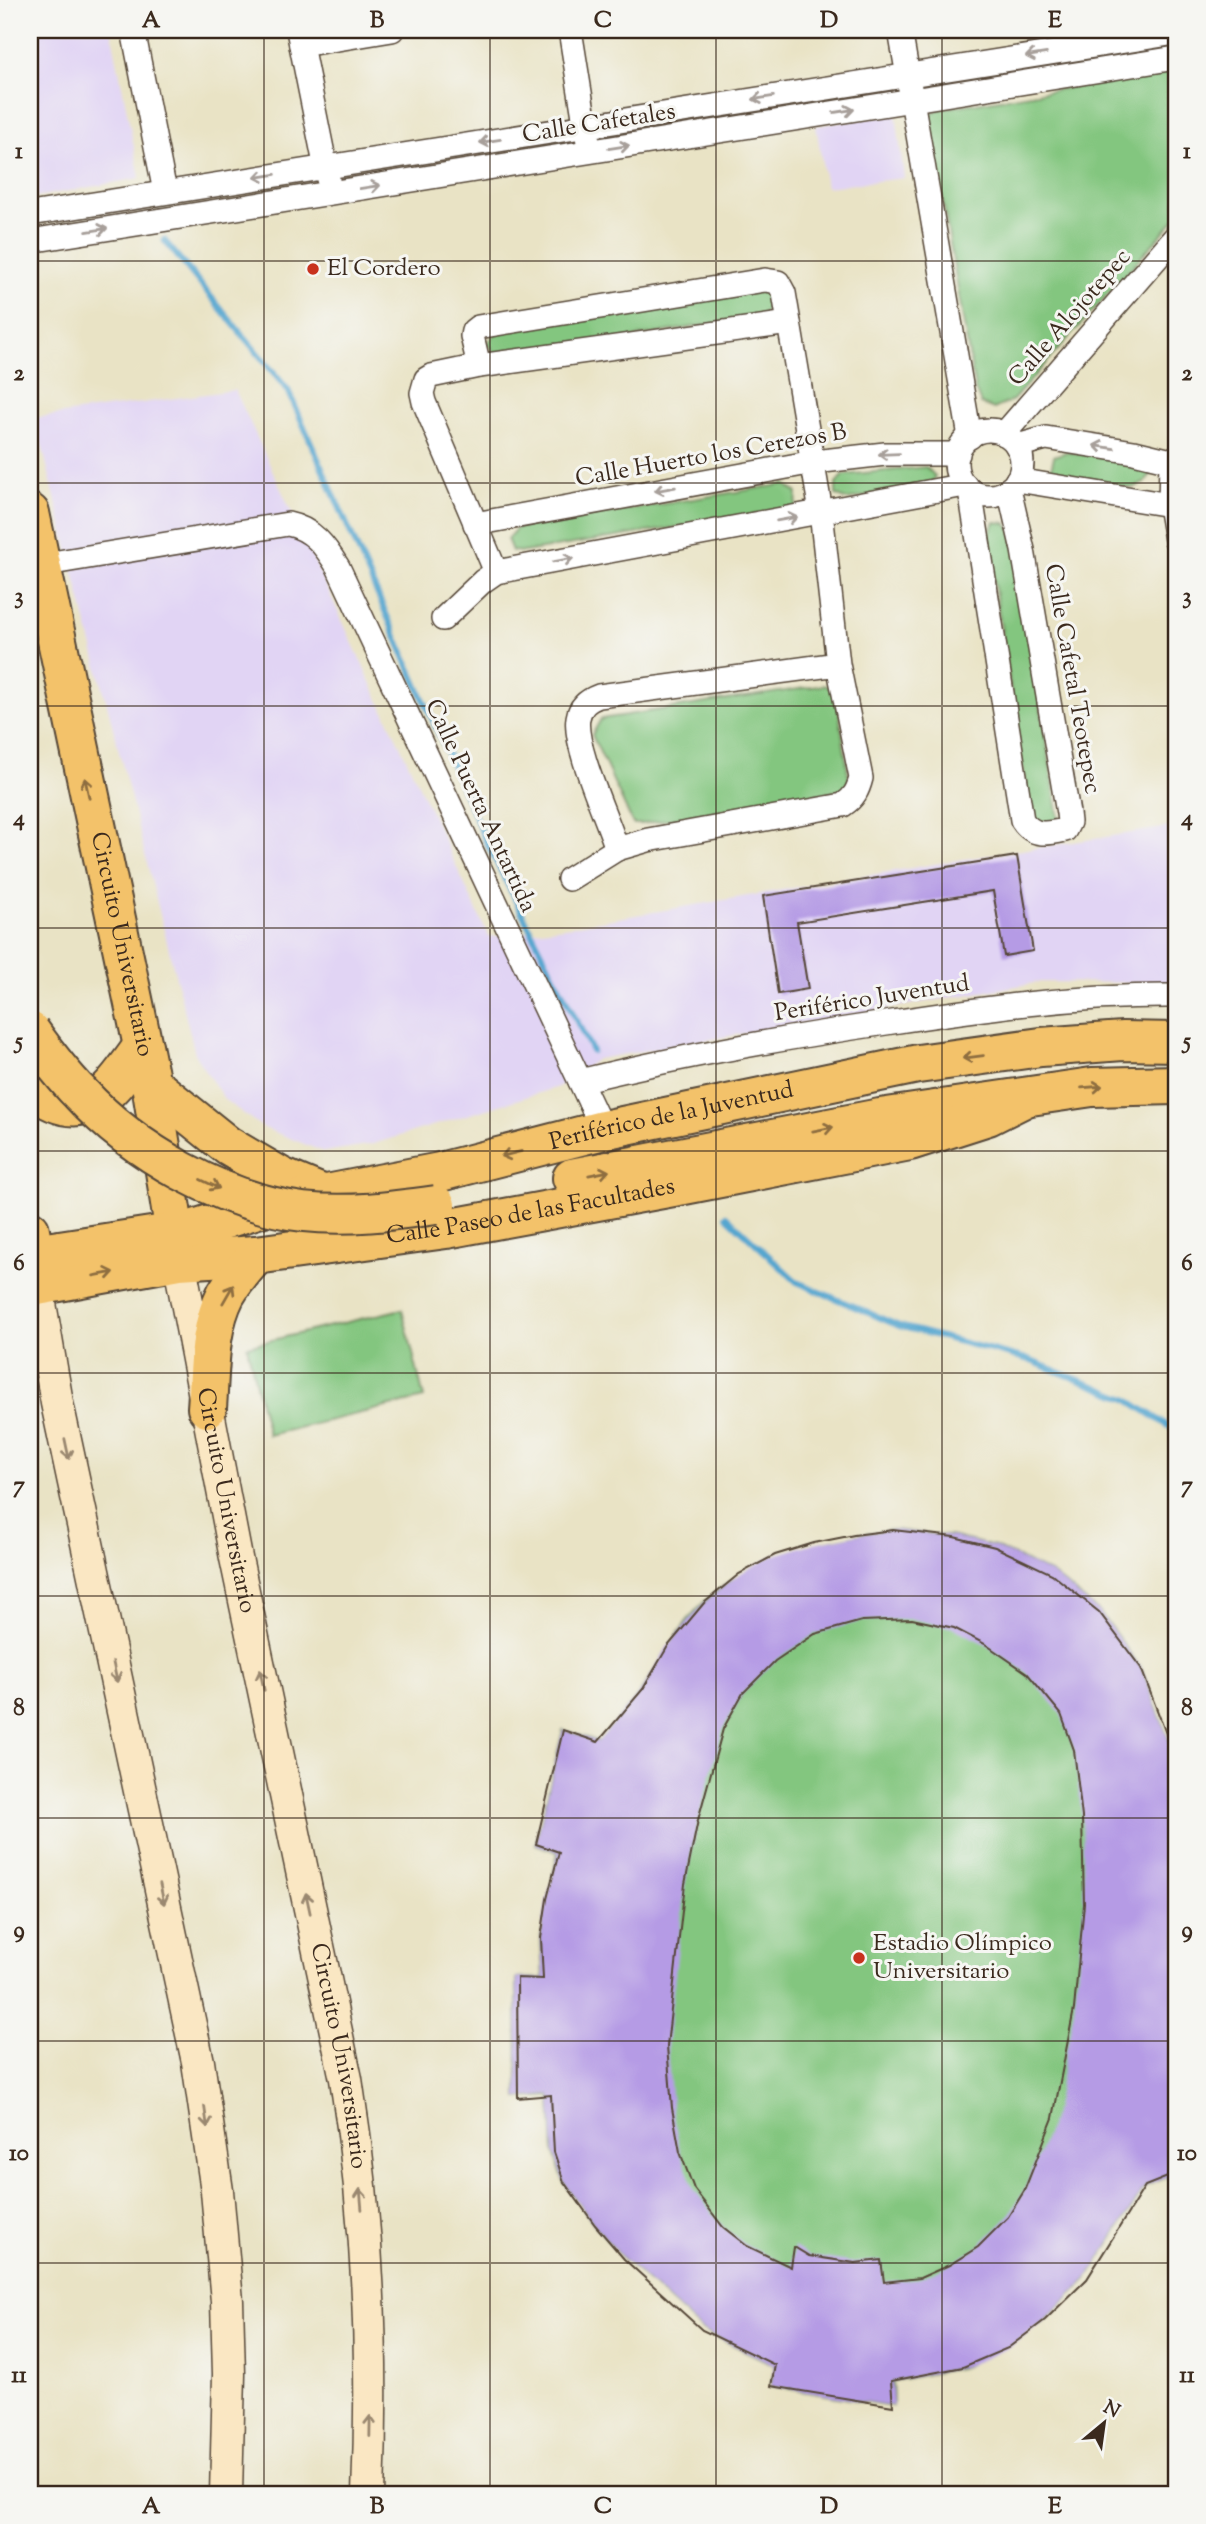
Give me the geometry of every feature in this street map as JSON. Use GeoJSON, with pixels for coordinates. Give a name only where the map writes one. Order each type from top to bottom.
{"type":"FeatureCollection","features":[{"type":"Feature","properties":{"kind":"highway","name":"Circuito Universitario"},"geometry":{"type":"LineString","coordinates":[[30,513],[151,1084],[177,1247]]}},
{"type":"Feature","properties":{"kind":"highway"},"geometry":{"type":"LineString","coordinates":[[30,1031],[81,1095],[114,1124],[172,1165],[242,1198],[302,1212],[334,1214],[374,1213],[436,1205],[880,1118],[1092,1087],[1176,1085]]}},
{"type":"Feature","properties":{"kind":"highway","name":"Periférico de la Juventud"},"geometry":{"type":"LineString","coordinates":[[177,1247],[191,1230],[270,1205],[440,1172],[603,1130],[918,1064],[1041,1047],[1123,1041],[1176,1042]]}},
{"type":"Feature","properties":{"kind":"highway"},"geometry":{"type":"LineString","coordinates":[[30,1087],[46,1098],[64,1105],[77,1107],[92,1104],[103,1097],[143,1046]]}},
{"type":"Feature","properties":{"kind":"highway"},"geometry":{"type":"LineString","coordinates":[[151,1084],[228,1146],[317,1196],[316,1216],[320,1229],[332,1246]]}},
{"type":"Feature","properties":{"kind":"highway","name":"Calle Paseo de las Facultades"},"geometry":{"type":"LineString","coordinates":[[32,1262],[177,1247],[256,1255],[446,1229],[910,1141],[988,1116],[1024,1098]]}},
{"type":"Feature","properties":{"kind":"highway"},"geometry":{"type":"LineString","coordinates":[[208,1408],[212,1336],[219,1311],[228,1292],[256,1255]]}},
{"type":"Feature","properties":{"kind":"main road","name":"Circuito Universitario"},"geometry":{"type":"LineString","coordinates":[[177,1247],[236,1558],[346,2079],[356,2145],[366,2256],[371,2399],[368,2494]]}},
{"type":"Feature","properties":{"kind":"main road"},"geometry":{"type":"LineString","coordinates":[[32,1262],[57,1403],[198,2062],[217,2191],[227,2301],[229,2374],[226,2494]]}},
{"type":"Feature","properties":{"kind":"main road"},"geometry":{"type":"LineString","coordinates":[[30,1347],[57,1403]]}},
{"type":"Feature","properties":{"kind":"street"},"geometry":{"type":"LineString","coordinates":[[132,30],[165,192]]}},
{"type":"Feature","properties":{"kind":"street"},"geometry":{"type":"LineString","coordinates":[[331,193],[305,35],[392,30]]}},
{"type":"Feature","properties":{"kind":"street"},"geometry":{"type":"LineString","coordinates":[[570,30],[590,152]]}},
{"type":"Feature","properties":{"kind":"street"},"geometry":{"type":"LineString","coordinates":[[900,30],[964,445],[957,470],[967,487],[989,496],[1013,484],[1170,505]]}},
{"type":"Feature","properties":{"kind":"street","name":"Calle Cafetales"},"geometry":{"type":"LineString","coordinates":[[30,214],[1176,33]]}},
{"type":"Feature","properties":{"kind":"street","name":"Calle Cafetales"},"geometry":{"type":"LineString","coordinates":[[30,241],[1176,58]]}},
{"type":"Feature","properties":{"kind":"street","name":"Calle Alojotepec"},"geometry":{"type":"LineString","coordinates":[[1010,440],[1176,236]]}},
{"type":"Feature","properties":{"kind":"street"},"geometry":{"type":"LineString","coordinates":[[479,366],[472,336],[478,327],[772,279],[782,286],[814,462],[838,664],[861,778],[856,794],[844,805],[648,840],[617,849],[569,880]]}},
{"type":"Feature","properties":{"kind":"street"},"geometry":{"type":"LineString","coordinates":[[496,572],[422,393],[426,379],[479,366],[789,323]]}},
{"type":"Feature","properties":{"kind":"street"},"geometry":{"type":"LineString","coordinates":[[964,445],[986,430],[1010,440],[1046,438],[1174,459],[1170,505],[1176,540]]}},
{"type":"Feature","properties":{"kind":"street"},"geometry":{"type":"LineString","coordinates":[[1010,440],[1022,463],[1013,484]]}},
{"type":"Feature","properties":{"kind":"street","name":"Calle Huerto los Cerezos B"},"geometry":{"type":"LineString","coordinates":[[475,524],[814,462],[964,445]]}},
{"type":"Feature","properties":{"kind":"street","name":"Calle Cafetal Teotepec"},"geometry":{"type":"LineString","coordinates":[[967,487],[1021,820],[1035,833],[1046,834],[1065,830],[1069,822],[1013,484]]}},
{"type":"Feature","properties":{"kind":"street"},"geometry":{"type":"LineString","coordinates":[[443,619],[496,572],[967,487]]}},
{"type":"Feature","properties":{"kind":"street","name":"Calle Puerta Antartida"},"geometry":{"type":"LineString","coordinates":[[40,565],[288,524],[312,532],[338,567],[603,1130]]}},
{"type":"Feature","properties":{"kind":"street"},"geometry":{"type":"LineString","coordinates":[[617,849],[590,776],[578,732],[578,718],[585,704],[599,696],[838,664]]}},
{"type":"Feature","properties":{"kind":"street","name":"Periférico Juventud"},"geometry":{"type":"LineString","coordinates":[[580,1081],[663,1060],[968,1010],[1096,997],[1176,996]]}},
{"type":"Feature","properties":{"kind":"shaded area"},"geometry":{"type":"Polygon","coordinates":[[[30,30],[111,30],[140,178],[30,198],[30,30]]]}},
{"type":"Feature","properties":{"kind":"shaded area"},"geometry":{"type":"Polygon","coordinates":[[[896,114],[904,178],[826,187],[816,126],[896,114]]]}},
{"type":"Feature","properties":{"kind":"shaded area"},"geometry":{"type":"Polygon","coordinates":[[[235,390],[489,937],[572,926],[1176,826],[1176,983],[1040,982],[597,1059],[558,1087],[373,1144],[324,1152],[262,1127],[225,1100],[196,1057],[35,418],[235,390]]]}},
{"type":"Feature","properties":{"kind":"green space"},"geometry":{"type":"Polygon","coordinates":[[[1176,70],[1176,218],[1013,400],[994,409],[981,404],[975,389],[928,114],[940,109],[1176,70]]]}},
{"type":"Feature","properties":{"kind":"green space"},"geometry":{"type":"Polygon","coordinates":[[[762,289],[771,302],[763,315],[509,359],[496,355],[488,343],[498,330],[762,289]]]}},
{"type":"Feature","properties":{"kind":"green space"},"geometry":{"type":"Polygon","coordinates":[[[1066,452],[1138,460],[1152,473],[1145,483],[1131,488],[1060,476],[1051,469],[1054,456],[1066,452]]]}},
{"type":"Feature","properties":{"kind":"green space"},"geometry":{"type":"Polygon","coordinates":[[[926,467],[935,476],[932,483],[847,500],[836,495],[836,484],[844,475],[926,467]]]}},
{"type":"Feature","properties":{"kind":"green space"},"geometry":{"type":"Polygon","coordinates":[[[785,484],[797,493],[796,508],[524,552],[512,551],[507,539],[517,528],[785,484]]]}},
{"type":"Feature","properties":{"kind":"green space"},"geometry":{"type":"Polygon","coordinates":[[[995,522],[1006,523],[1012,531],[1059,819],[1051,829],[1031,819],[987,538],[995,522]]]}},
{"type":"Feature","properties":{"kind":"green space"},"geometry":{"type":"Polygon","coordinates":[[[825,685],[836,692],[849,779],[844,790],[633,824],[592,735],[601,719],[825,685]]]}},
{"type":"Feature","properties":{"kind":"green space"},"geometry":{"type":"Polygon","coordinates":[[[402,1309],[424,1398],[268,1435],[247,1346],[402,1309]]]}},
{"type":"Feature","properties":{"kind":"green space","name":"Estadio Olímpico Universitario"},"geometry":{"type":"Polygon","coordinates":[[[893,1530],[954,1537],[995,1547],[1052,1574],[1099,1612],[1141,1668],[1176,1760],[1176,2177],[1170,2176],[1145,2186],[1087,2279],[1045,2320],[963,2367],[892,2381],[893,2406],[771,2386],[775,2365],[702,2330],[624,2259],[564,2182],[554,2152],[551,2096],[518,2098],[517,1978],[543,1979],[541,1938],[558,1852],[536,1844],[563,1730],[599,1742],[638,1695],[696,1611],[725,1585],[746,1572],[793,1551],[843,1538],[893,1530]]]}},
{"type":"Feature","properties":{"kind":"building"},"geometry":{"type":"Polygon","coordinates":[[[1017,856],[1033,951],[1004,956],[993,891],[797,922],[808,989],[778,994],[763,896],[1017,856]]]}},
{"type":"Feature","properties":{"kind":"building"},"geometry":{"type":"Polygon","coordinates":[[[893,1530],[954,1537],[995,1547],[1052,1574],[1099,1612],[1141,1668],[1176,1760],[1176,2177],[1170,2176],[1145,2186],[1087,2279],[1045,2320],[1008,2348],[963,2367],[891,2381],[893,2406],[771,2386],[775,2365],[702,2330],[624,2259],[564,2182],[554,2152],[551,2095],[518,2098],[517,1978],[543,1979],[541,1938],[547,1899],[559,1852],[536,1844],[563,1730],[598,1742],[643,1689],[668,1646],[704,1603],[739,1574],[775,1555],[854,1535],[893,1530]],[[912,1619],[862,1621],[815,1634],[775,1661],[743,1693],[723,1729],[698,1820],[685,1884],[667,2046],[672,2108],[680,2152],[694,2189],[723,2227],[747,2246],[791,2267],[794,2247],[809,2256],[855,2263],[881,2260],[884,2282],[920,2278],[949,2265],[978,2247],[1008,2217],[1024,2191],[1053,2118],[1074,2009],[1084,1904],[1082,1817],[1074,1750],[1061,1714],[1027,1673],[985,1644],[954,1628],[912,1619]]]}},
{"type":"Feature","properties":{"kind":"waterway"},"geometry":{"type":"LineString","coordinates":[[164,240],[288,390],[487,844],[592,1051]]}},
{"type":"Feature","properties":{"kind":"waterway"},"geometry":{"type":"LineString","coordinates":[[726,1216],[797,1282],[899,1326],[1026,1359],[1127,1399],[1176,1431]]}},
{"type":"Feature","properties":{"kind":"place","name":"El Cordero"},"geometry":{"type":"Point","coordinates":[313,269]}},
{"type":"Feature","properties":{"kind":"place","name":"Estadio Olímpico Universitario"},"geometry":{"type":"Point","coordinates":[859,1958]}}]}
